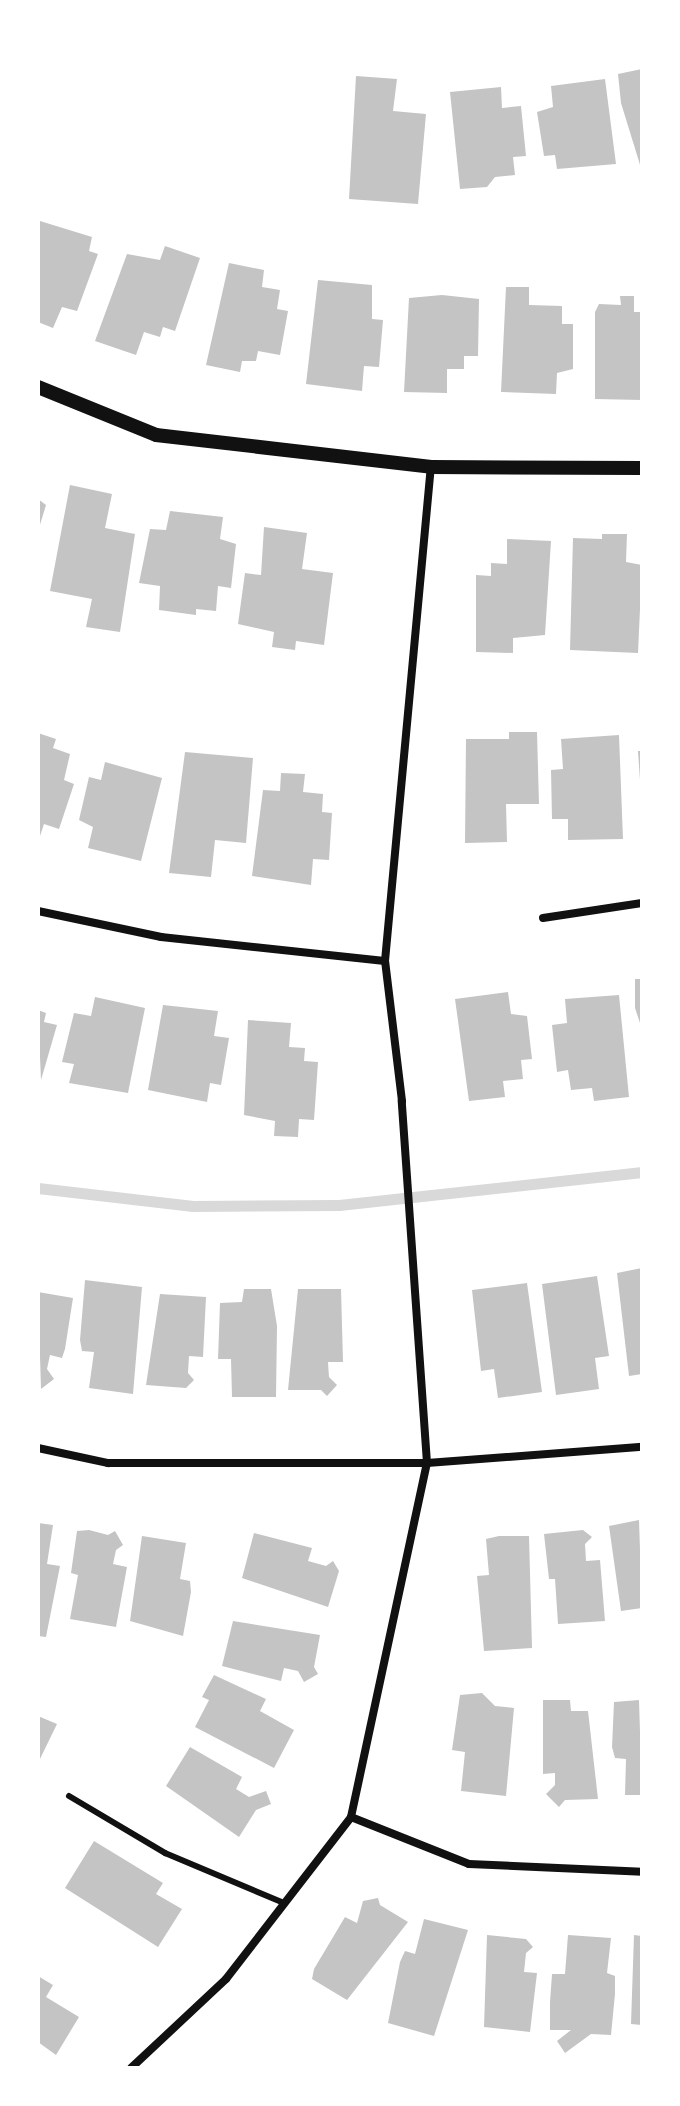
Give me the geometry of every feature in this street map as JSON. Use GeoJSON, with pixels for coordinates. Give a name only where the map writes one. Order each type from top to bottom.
{"type":"FeatureCollection","features":[{"type":"Feature","properties":{"kind":"street"},"geometry":{"type":"LineString","coordinates":[[38,387],[156,435],[431,467],[642,468]]}},
{"type":"Feature","properties":{"kind":"street"},"geometry":{"type":"LineString","coordinates":[[131,2068],[226,1979],[351,1817],[427,1463],[410,1254],[402,1101],[385,961],[431,467]]}},
{"type":"Feature","properties":{"kind":"street"},"geometry":{"type":"LineString","coordinates":[[543,918],[642,903]]}},
{"type":"Feature","properties":{"kind":"street"},"geometry":{"type":"LineString","coordinates":[[38,911],[161,937],[385,961]]}},
{"type":"Feature","properties":{"kind":"street"},"geometry":{"type":"LineString","coordinates":[[38,1448],[108,1463],[427,1463],[642,1447]]}},
{"type":"Feature","properties":{"kind":"street"},"geometry":{"type":"LineString","coordinates":[[351,1817],[469,1864],[642,1872]]}},
{"type":"Feature","properties":{"kind":"lane"},"geometry":{"type":"LineString","coordinates":[[69,1796],[165,1853],[284,1903]]}},
{"type":"Feature","properties":{"kind":"building"},"geometry":{"type":"Polygon","coordinates":[[[642,69],[641,168],[621,103],[618,74],[642,69]]]}},
{"type":"Feature","properties":{"kind":"building"},"geometry":{"type":"Polygon","coordinates":[[[356,76],[397,79],[393,111],[426,114],[418,204],[349,199],[356,76]]]}},
{"type":"Feature","properties":{"kind":"building"},"geometry":{"type":"Polygon","coordinates":[[[605,79],[616,164],[557,169],[555,155],[544,156],[537,112],[553,107],[551,86],[605,79]]]}},
{"type":"Feature","properties":{"kind":"building"},"geometry":{"type":"Polygon","coordinates":[[[501,87],[502,108],[521,106],[526,156],[513,157],[515,175],[495,177],[487,187],[460,189],[450,92],[501,87]]]}},
{"type":"Feature","properties":{"kind":"building"},"geometry":{"type":"Polygon","coordinates":[[[40,221],[92,237],[89,251],[98,254],[77,311],[62,307],[53,328],[38,322],[40,221]]]}},
{"type":"Feature","properties":{"kind":"building"},"geometry":{"type":"Polygon","coordinates":[[[165,246],[200,258],[175,331],[163,327],[160,337],[144,332],[136,355],[95,341],[127,254],[160,260],[165,246]]]}},
{"type":"Feature","properties":{"kind":"building"},"geometry":{"type":"Polygon","coordinates":[[[229,263],[264,270],[262,287],[280,290],[277,309],[288,311],[280,355],[258,351],[256,361],[242,361],[240,372],[206,365],[229,263]]]}},
{"type":"Feature","properties":{"kind":"building"},"geometry":{"type":"Polygon","coordinates":[[[318,280],[372,285],[372,319],[383,320],[379,367],[364,366],[362,391],[306,384],[318,280]]]}},
{"type":"Feature","properties":{"kind":"building"},"geometry":{"type":"Polygon","coordinates":[[[506,287],[529,287],[529,305],[562,306],[562,324],[573,324],[573,369],[557,373],[556,394],[501,392],[506,287]]]}},
{"type":"Feature","properties":{"kind":"building"},"geometry":{"type":"Polygon","coordinates":[[[442,295],[479,299],[478,356],[464,356],[464,369],[447,369],[447,393],[404,392],[409,298],[442,295]]]}},
{"type":"Feature","properties":{"kind":"building"},"geometry":{"type":"Polygon","coordinates":[[[620,296],[634,296],[634,312],[642,312],[642,400],[595,399],[595,312],[599,304],[621,305],[620,296]]]}},
{"type":"Feature","properties":{"kind":"building"},"geometry":{"type":"Polygon","coordinates":[[[70,485],[112,494],[105,528],[135,534],[120,632],[86,627],[92,599],[50,591],[70,485]]]}},
{"type":"Feature","properties":{"kind":"building"},"geometry":{"type":"Polygon","coordinates":[[[38,499],[46,505],[39,528],[38,528],[38,499]]]}},
{"type":"Feature","properties":{"kind":"building"},"geometry":{"type":"Polygon","coordinates":[[[170,511],[223,517],[220,539],[236,544],[231,588],[218,586],[216,611],[196,609],[196,615],[159,610],[160,586],[139,583],[150,529],[166,530],[170,511]]]}},
{"type":"Feature","properties":{"kind":"building"},"geometry":{"type":"Polygon","coordinates":[[[264,527],[307,533],[302,569],[333,573],[324,645],[296,641],[295,650],[272,647],[274,632],[238,624],[245,573],[261,575],[264,527]]]}},
{"type":"Feature","properties":{"kind":"building"},"geometry":{"type":"Polygon","coordinates":[[[602,534],[627,534],[626,562],[642,565],[638,653],[570,650],[573,538],[602,539],[602,534]]]}},
{"type":"Feature","properties":{"kind":"building"},"geometry":{"type":"Polygon","coordinates":[[[507,539],[551,541],[545,635],[513,638],[513,653],[476,652],[476,575],[491,576],[491,563],[507,564],[507,539]]]}},
{"type":"Feature","properties":{"kind":"building"},"geometry":{"type":"Polygon","coordinates":[[[509,732],[537,732],[539,804],[506,804],[507,842],[465,843],[466,739],[509,739],[509,732]]]}},
{"type":"Feature","properties":{"kind":"building"},"geometry":{"type":"Polygon","coordinates":[[[38,733],[56,739],[53,748],[70,754],[64,780],[74,784],[59,829],[44,824],[39,839],[38,733]]]}},
{"type":"Feature","properties":{"kind":"building"},"geometry":{"type":"Polygon","coordinates":[[[619,735],[623,839],[568,840],[568,819],[552,819],[551,770],[563,769],[561,739],[619,735]]]}},
{"type":"Feature","properties":{"kind":"building"},"geometry":{"type":"Polygon","coordinates":[[[638,751],[642,751],[642,780],[640,780],[638,751]]]}},
{"type":"Feature","properties":{"kind":"building"},"geometry":{"type":"Polygon","coordinates":[[[185,752],[253,758],[246,843],[215,840],[211,877],[169,873],[185,752]]]}},
{"type":"Feature","properties":{"kind":"building"},"geometry":{"type":"Polygon","coordinates":[[[105,762],[162,778],[141,861],[88,848],[93,827],[79,820],[89,777],[101,780],[105,762]]]}},
{"type":"Feature","properties":{"kind":"building"},"geometry":{"type":"Polygon","coordinates":[[[281,773],[305,774],[303,792],[323,794],[322,812],[332,813],[329,860],[313,859],[311,885],[252,876],[263,790],[280,791],[281,773]]]}},
{"type":"Feature","properties":{"kind":"building"},"geometry":{"type":"Polygon","coordinates":[[[635,979],[642,979],[642,1029],[635,1008],[635,979]]]}},
{"type":"Feature","properties":{"kind":"building"},"geometry":{"type":"Polygon","coordinates":[[[508,992],[511,1014],[527,1016],[532,1059],[521,1060],[523,1079],[503,1081],[505,1097],[469,1101],[455,999],[508,992]]]}},
{"type":"Feature","properties":{"kind":"building"},"geometry":{"type":"Polygon","coordinates":[[[619,995],[629,1097],[594,1101],[592,1088],[571,1090],[568,1070],[557,1072],[552,1025],[567,1023],[565,999],[619,995]]]}},
{"type":"Feature","properties":{"kind":"building"},"geometry":{"type":"Polygon","coordinates":[[[95,997],[145,1008],[128,1093],[69,1083],[74,1064],[62,1062],[74,1013],[91,1016],[95,997]]]}},
{"type":"Feature","properties":{"kind":"building"},"geometry":{"type":"Polygon","coordinates":[[[163,1005],[218,1011],[214,1036],[229,1038],[221,1085],[210,1083],[207,1102],[148,1090],[163,1005]]]}},
{"type":"Feature","properties":{"kind":"building"},"geometry":{"type":"Polygon","coordinates":[[[38,1010],[46,1013],[44,1022],[57,1025],[41,1080],[38,1010]]]}},
{"type":"Feature","properties":{"kind":"building"},"geometry":{"type":"Polygon","coordinates":[[[248,1020],[291,1023],[289,1047],[305,1048],[304,1061],[318,1062],[314,1120],[299,1119],[298,1137],[274,1136],[275,1121],[244,1115],[248,1020]]]}},
{"type":"Feature","properties":{"kind":"building"},"geometry":{"type":"Polygon","coordinates":[[[642,1268],[642,1374],[629,1376],[617,1273],[642,1268]]]}},
{"type":"Feature","properties":{"kind":"building"},"geometry":{"type":"Polygon","coordinates":[[[597,1276],[609,1356],[595,1358],[599,1389],[556,1395],[542,1284],[597,1276]]]}},
{"type":"Feature","properties":{"kind":"building"},"geometry":{"type":"Polygon","coordinates":[[[85,1280],[142,1287],[133,1394],[89,1388],[94,1352],[82,1351],[80,1340],[85,1280]]]}},
{"type":"Feature","properties":{"kind":"building"},"geometry":{"type":"Polygon","coordinates":[[[527,1283],[542,1392],[498,1398],[494,1369],[481,1371],[472,1290],[527,1283]]]}},
{"type":"Feature","properties":{"kind":"building"},"geometry":{"type":"Polygon","coordinates":[[[244,1289],[271,1289],[277,1326],[276,1397],[232,1397],[231,1359],[218,1359],[220,1303],[242,1302],[244,1289]]]}},
{"type":"Feature","properties":{"kind":"building"},"geometry":{"type":"Polygon","coordinates":[[[298,1289],[341,1289],[343,1362],[328,1362],[329,1377],[337,1385],[327,1396],[321,1390],[288,1390],[298,1289]]]}},
{"type":"Feature","properties":{"kind":"building"},"geometry":{"type":"Polygon","coordinates":[[[38,1292],[73,1298],[62,1358],[50,1355],[47,1369],[54,1379],[41,1389],[38,1292]]]}},
{"type":"Feature","properties":{"kind":"building"},"geometry":{"type":"Polygon","coordinates":[[[160,1294],[206,1297],[203,1357],[189,1356],[188,1373],[194,1380],[186,1388],[146,1385],[160,1294]]]}},
{"type":"Feature","properties":{"kind":"building"},"geometry":{"type":"Polygon","coordinates":[[[639,1520],[642,1608],[621,1611],[609,1526],[639,1520]]]}},
{"type":"Feature","properties":{"kind":"building"},"geometry":{"type":"Polygon","coordinates":[[[38,1523],[53,1525],[47,1564],[60,1566],[46,1637],[38,1636],[38,1523]]]}},
{"type":"Feature","properties":{"kind":"building"},"geometry":{"type":"Polygon","coordinates":[[[89,1530],[108,1535],[115,1531],[123,1545],[116,1550],[113,1564],[127,1567],[116,1627],[70,1619],[78,1575],[71,1573],[77,1531],[89,1530]]]}},
{"type":"Feature","properties":{"kind":"building"},"geometry":{"type":"Polygon","coordinates":[[[583,1530],[592,1537],[585,1544],[586,1561],[600,1560],[605,1621],[558,1624],[555,1579],[549,1579],[544,1534],[583,1530]]]}},
{"type":"Feature","properties":{"kind":"building"},"geometry":{"type":"Polygon","coordinates":[[[254,1533],[312,1548],[308,1561],[326,1566],[333,1561],[339,1571],[328,1607],[242,1578],[254,1533]]]}},
{"type":"Feature","properties":{"kind":"building"},"geometry":{"type":"Polygon","coordinates":[[[142,1536],[186,1543],[180,1579],[190,1581],[191,1592],[183,1636],[130,1621],[142,1536]]]}},
{"type":"Feature","properties":{"kind":"building"},"geometry":{"type":"Polygon","coordinates":[[[529,1536],[532,1648],[484,1651],[477,1576],[489,1575],[486,1539],[529,1536]]]}},
{"type":"Feature","properties":{"kind":"building"},"geometry":{"type":"Polygon","coordinates":[[[233,1621],[320,1635],[314,1667],[318,1674],[304,1682],[298,1671],[284,1668],[281,1681],[222,1666],[233,1621]]]}},
{"type":"Feature","properties":{"kind":"building"},"geometry":{"type":"Polygon","coordinates":[[[214,1675],[266,1699],[260,1711],[294,1730],[274,1768],[195,1727],[209,1700],[202,1697],[214,1675]]]}},
{"type":"Feature","properties":{"kind":"building"},"geometry":{"type":"Polygon","coordinates":[[[482,1693],[495,1706],[514,1708],[506,1796],[461,1791],[465,1752],[452,1750],[460,1695],[482,1693]]]}},
{"type":"Feature","properties":{"kind":"building"},"geometry":{"type":"Polygon","coordinates":[[[543,1700],[570,1700],[571,1711],[588,1711],[598,1799],[565,1800],[559,1807],[546,1794],[555,1785],[555,1773],[543,1774],[543,1700]]]}},
{"type":"Feature","properties":{"kind":"building"},"geometry":{"type":"Polygon","coordinates":[[[639,1700],[642,1795],[625,1795],[626,1759],[615,1758],[612,1747],[614,1702],[639,1700]]]}},
{"type":"Feature","properties":{"kind":"building"},"geometry":{"type":"Polygon","coordinates":[[[38,1716],[57,1724],[38,1763],[38,1716]]]}},
{"type":"Feature","properties":{"kind":"building"},"geometry":{"type":"Polygon","coordinates":[[[190,1747],[242,1777],[236,1789],[249,1797],[266,1791],[271,1804],[256,1810],[239,1837],[166,1786],[190,1747]]]}},
{"type":"Feature","properties":{"kind":"building"},"geometry":{"type":"Polygon","coordinates":[[[94,1841],[163,1883],[156,1894],[182,1909],[158,1947],[65,1888],[94,1841]]]}},
{"type":"Feature","properties":{"kind":"building"},"geometry":{"type":"Polygon","coordinates":[[[378,1898],[380,1905],[408,1922],[347,2000],[312,1979],[314,1969],[345,1917],[357,1923],[363,1901],[378,1898]]]}},
{"type":"Feature","properties":{"kind":"building"},"geometry":{"type":"Polygon","coordinates":[[[424,1919],[468,1930],[434,2036],[388,2023],[400,1962],[405,1951],[415,1954],[424,1919]]]}},
{"type":"Feature","properties":{"kind":"building"},"geometry":{"type":"Polygon","coordinates":[[[487,1935],[526,1939],[533,1947],[526,1953],[524,1972],[537,1973],[530,2032],[484,2027],[487,1935]]]}},
{"type":"Feature","properties":{"kind":"building"},"geometry":{"type":"Polygon","coordinates":[[[568,1935],[611,1938],[607,1973],[615,1976],[615,1994],[611,2035],[591,2034],[565,2053],[557,2041],[571,2030],[550,2030],[550,2002],[552,1974],[565,1974],[568,1935]]]}},
{"type":"Feature","properties":{"kind":"building"},"geometry":{"type":"Polygon","coordinates":[[[634,1935],[642,1936],[642,2025],[631,2024],[634,1935]]]}},
{"type":"Feature","properties":{"kind":"building"},"geometry":{"type":"Polygon","coordinates":[[[38,1976],[53,1985],[46,1997],[79,2017],[56,2055],[38,2042],[38,1976]]]}},
{"type":"Feature","properties":{"kind":"waterway"},"geometry":{"type":"LineString","coordinates":[[38,1188],[193,1206],[339,1205],[642,1172]]}}]}
